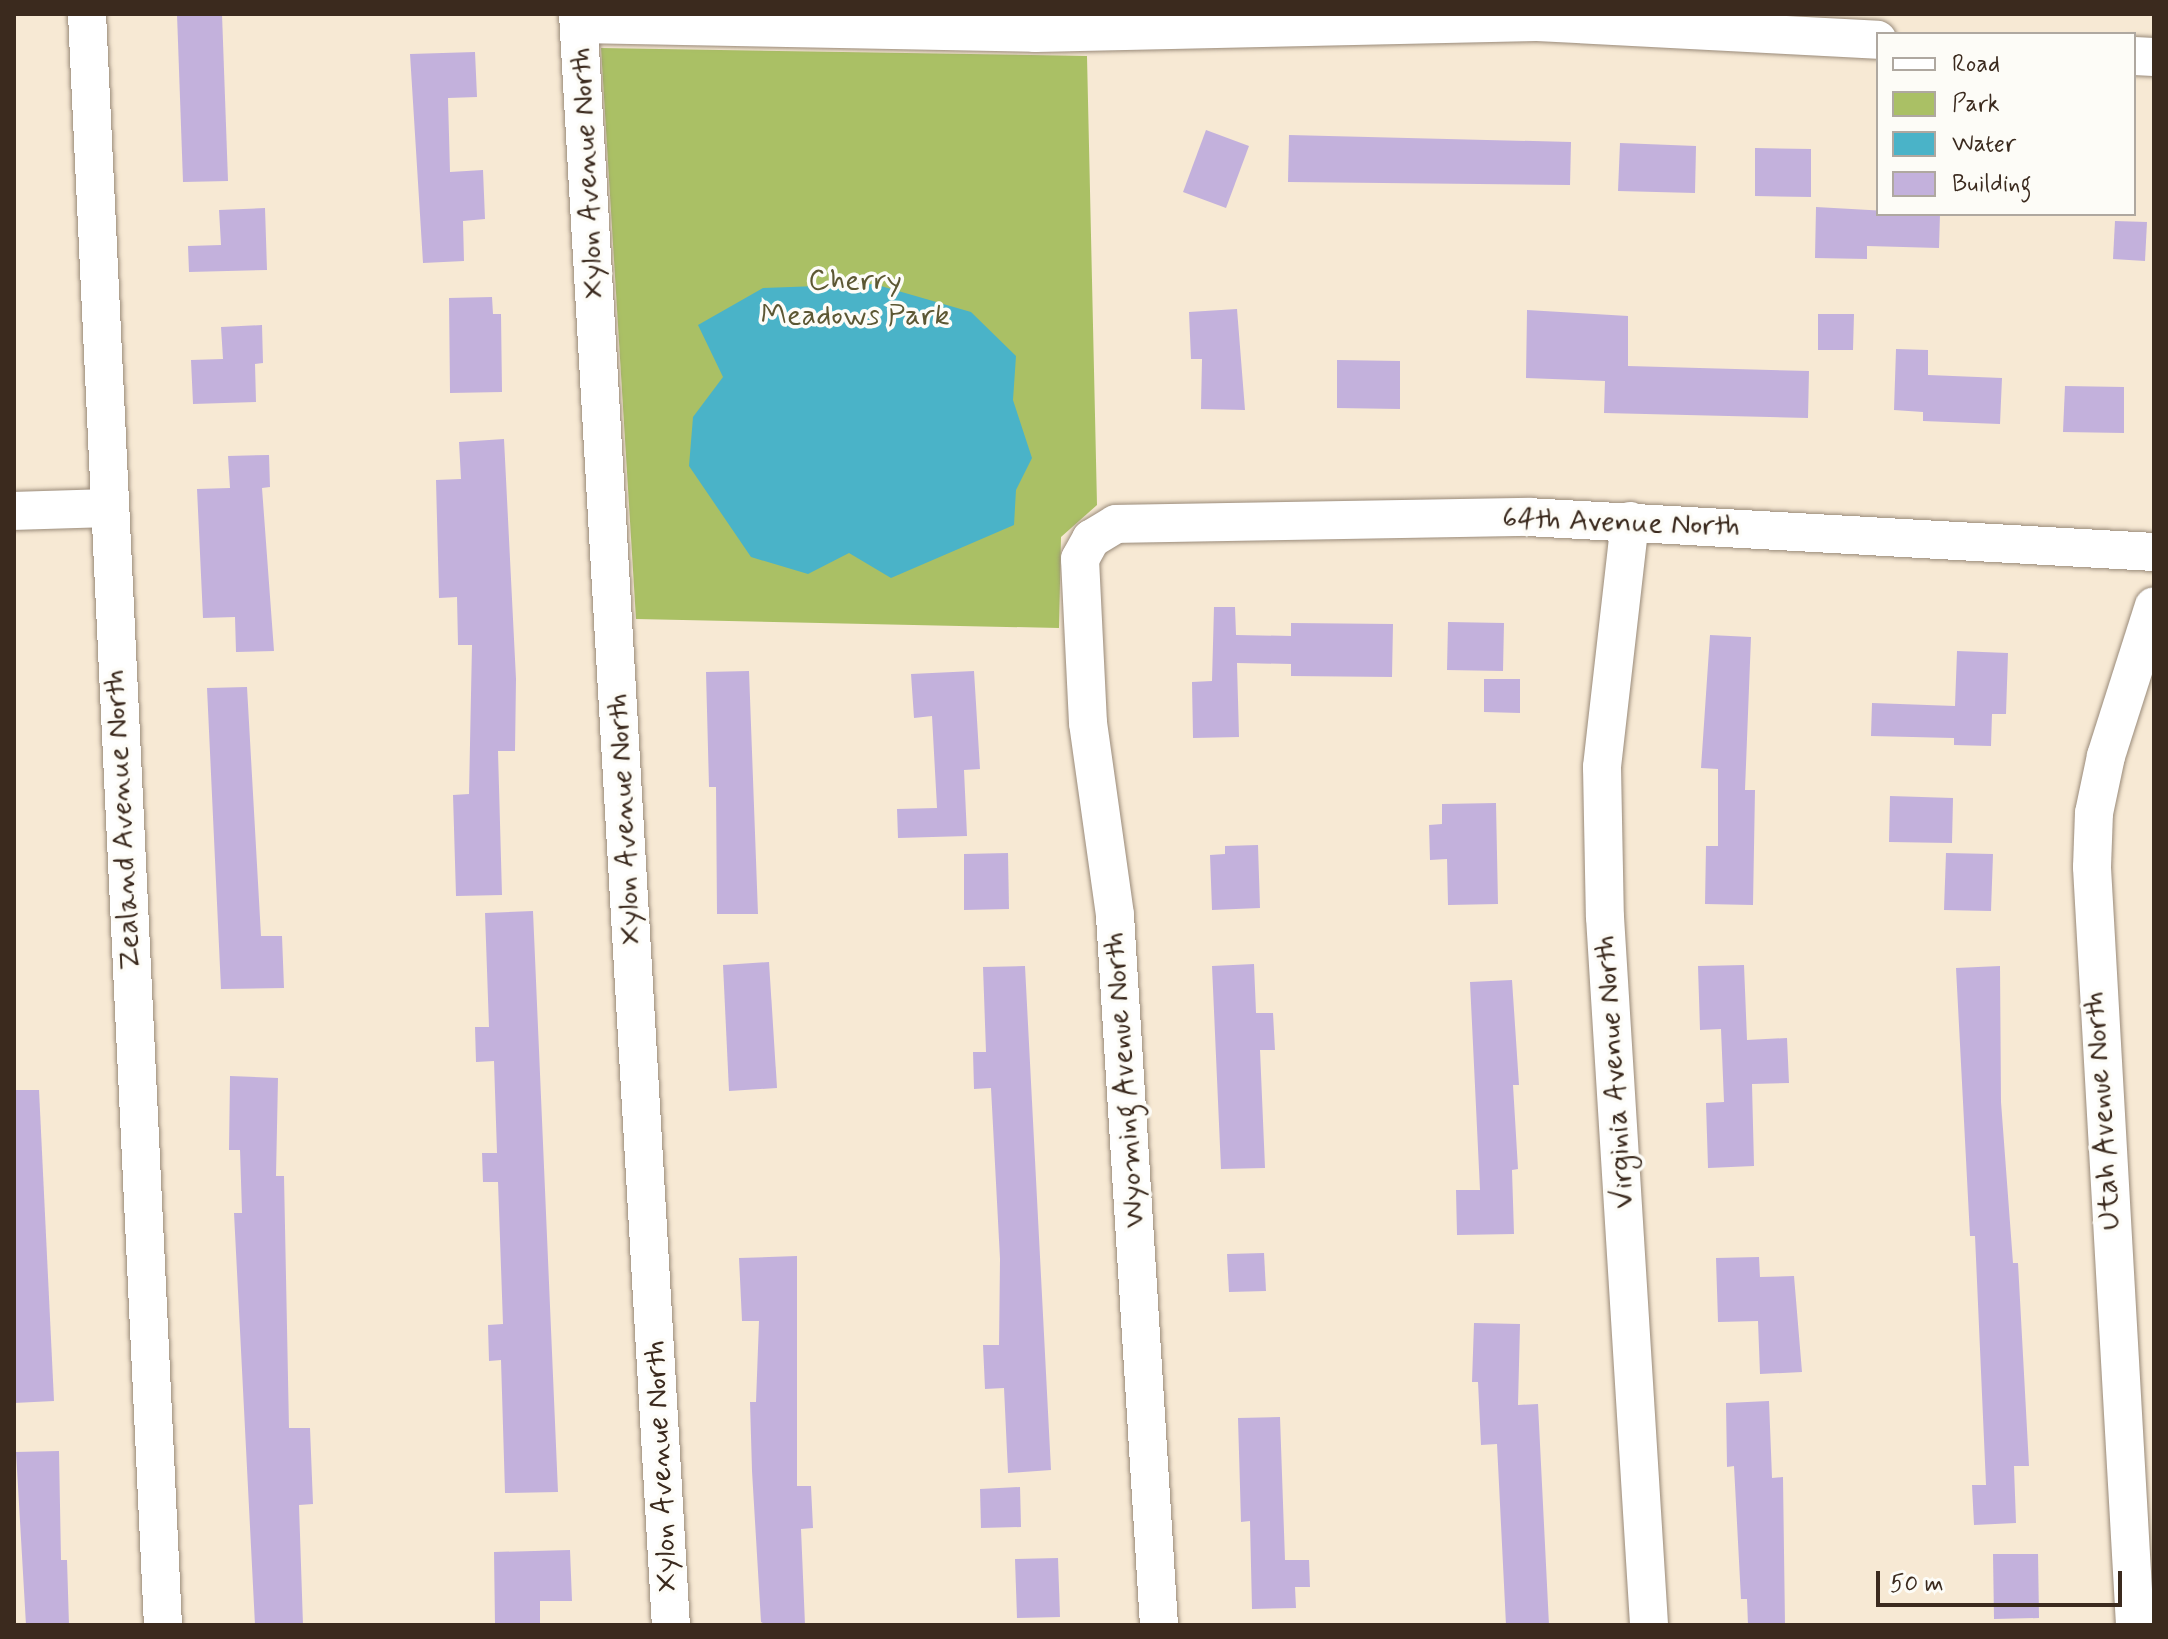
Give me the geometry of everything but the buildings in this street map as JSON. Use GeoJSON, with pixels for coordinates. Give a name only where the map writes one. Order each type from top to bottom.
{"type":"FeatureCollection","features":[{"type":"Feature","properties":{"kind":"street","name":"Zealand Avenue North"},"geometry":{"type":"LineString","coordinates":[[87,14],[107,508],[163,1625]]}},
{"type":"Feature","properties":{"kind":"street"},"geometry":{"type":"LineString","coordinates":[[579,19],[1035,33],[1537,22],[1876,40]]}},
{"type":"Feature","properties":{"kind":"street","name":"Xylon Avenue North"},"geometry":{"type":"LineString","coordinates":[[579,19],[671,1625]]}},
{"type":"Feature","properties":{"kind":"street"},"geometry":{"type":"LineString","coordinates":[[14,511],[107,508]]}},
{"type":"Feature","properties":{"kind":"street","name":"64th Avenue North"},"geometry":{"type":"LineString","coordinates":[[1091,539],[1116,524],[1528,517],[2154,552]]}},
{"type":"Feature","properties":{"kind":"street","name":"Virginia Avenue North"},"geometry":{"type":"LineString","coordinates":[[1630,521],[1602,767],[1605,917],[1649,1625]]}},
{"type":"Feature","properties":{"kind":"street","name":"Wyoming Avenue North"},"geometry":{"type":"LineString","coordinates":[[1091,539],[1080,559],[1088,723],[1115,915],[1159,1625]]}},
{"type":"Feature","properties":{"kind":"street","name":"Utah Avenue North"},"geometry":{"type":"LineString","coordinates":[[2135,1625],[2092,867],[2094,813],[2106,756],[2154,606]]}},
{"type":"Feature","properties":{"kind":"green space","name":"Cherry Meadows Park"},"geometry":{"type":"Polygon","coordinates":[[[601,48],[1087,56],[1097,505],[1061,537],[1059,628],[636,619],[601,48]]]}},
{"type":"Feature","properties":{"kind":"water"},"geometry":{"type":"Polygon","coordinates":[[[874,284],[971,312],[1016,356],[1013,400],[1032,458],[1016,490],[1014,525],[891,578],[849,553],[808,574],[751,557],[689,466],[693,417],[723,377],[698,325],[763,288],[874,284]]]}}]}
